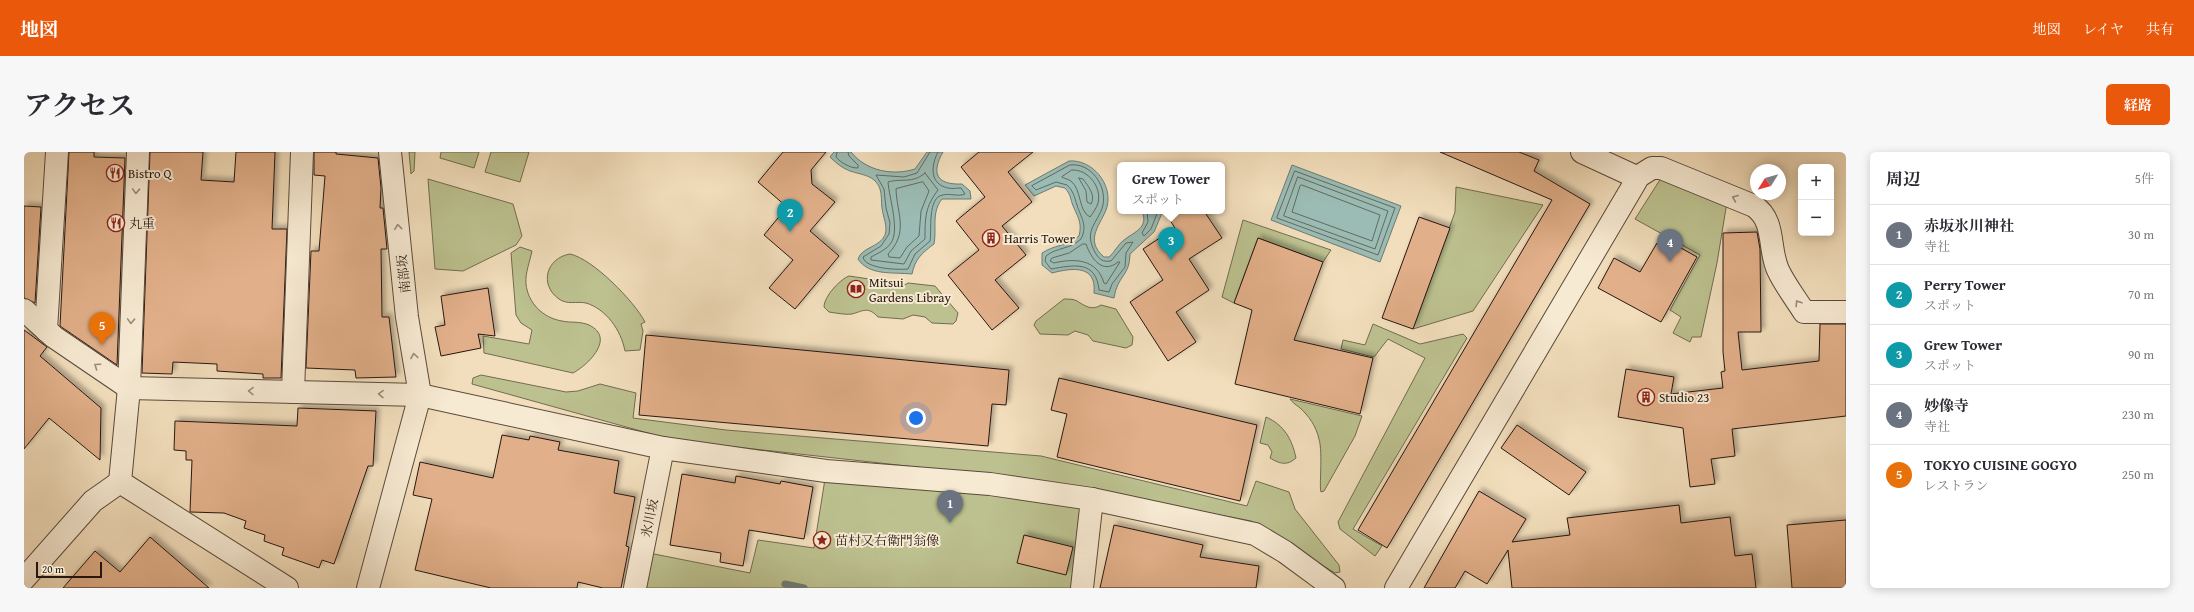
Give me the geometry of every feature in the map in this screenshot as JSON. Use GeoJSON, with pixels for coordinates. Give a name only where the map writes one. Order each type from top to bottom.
{"type":"FeatureCollection","features":[{"type":"Feature","properties":{"kind":"street"},"geometry":{"type":"LineString","coordinates":[[46,330],[57,152]]}},
{"type":"Feature","properties":{"kind":"street"},"geometry":{"type":"LineString","coordinates":[[24,579],[93,501],[120,482],[129,388],[138,152]]}},
{"type":"Feature","properties":{"kind":"street"},"geometry":{"type":"LineString","coordinates":[[294,392],[302,152]]}},
{"type":"Feature","properties":{"kind":"street","name":"南部坂"},"geometry":{"type":"LineString","coordinates":[[390,152],[407,316],[420,395]]}},
{"type":"Feature","properties":{"kind":"street"},"geometry":{"type":"LineString","coordinates":[[1582,152],[1636,178]]}},
{"type":"Feature","properties":{"kind":"street"},"geometry":{"type":"LineString","coordinates":[[1396,588],[1636,178],[1652,168],[1661,168],[1754,206],[1762,211],[1767,220],[1777,269],[1804,312],[1846,312]]}},
{"type":"Feature","properties":{"kind":"street"},"geometry":{"type":"LineString","coordinates":[[24,310],[46,330],[129,388],[420,395],[663,448],[826,471],[990,484],[1092,500],[1255,534],[1285,552],[1334,588]]}},
{"type":"Feature","properties":{"kind":"street"},"geometry":{"type":"LineString","coordinates":[[368,588],[420,395]]}},
{"type":"Feature","properties":{"kind":"street","name":"氷川坂"},"geometry":{"type":"LineString","coordinates":[[635,588],[663,448]]}},
{"type":"Feature","properties":{"kind":"street"},"geometry":{"type":"LineString","coordinates":[[120,482],[287,588]]}},
{"type":"Feature","properties":{"kind":"street"},"geometry":{"type":"LineString","coordinates":[[1082,588],[1092,500]]}},
{"type":"Feature","properties":{"kind":"green space"},"geometry":{"type":"Polygon","coordinates":[[[409,152],[415,152],[414,171],[411,174],[409,152]]]}},
{"type":"Feature","properties":{"kind":"green space"},"geometry":{"type":"Polygon","coordinates":[[[441,152],[479,152],[474,168],[440,158],[441,152]]]}},
{"type":"Feature","properties":{"kind":"green space"},"geometry":{"type":"Polygon","coordinates":[[[491,152],[529,152],[520,182],[485,172],[491,152]]]}},
{"type":"Feature","properties":{"kind":"green space"},"geometry":{"type":"Polygon","coordinates":[[[1663,175],[1727,202],[1717,263],[1701,337],[1692,337],[1690,342],[1673,333],[1681,317],[1670,310],[1700,255],[1635,219],[1663,175]]]}},
{"type":"Feature","properties":{"kind":"green space"},"geometry":{"type":"Polygon","coordinates":[[[428,179],[513,204],[522,236],[516,245],[463,271],[435,269],[428,179]]]}},
{"type":"Feature","properties":{"kind":"green space"},"geometry":{"type":"Polygon","coordinates":[[[1456,187],[1543,205],[1473,311],[1413,329],[1455,212],[1456,187]]]}},
{"type":"Feature","properties":{"kind":"green space"},"geometry":{"type":"Polygon","coordinates":[[[1243,220],[1331,250],[1323,262],[1258,238],[1234,303],[1222,297],[1243,220]]]}},
{"type":"Feature","properties":{"kind":"green space"},"geometry":{"type":"Polygon","coordinates":[[[520,247],[532,251],[527,271],[526,284],[527,291],[533,303],[549,317],[565,322],[589,325],[597,330],[600,337],[600,344],[592,358],[573,373],[484,353],[483,336],[529,344],[532,330],[521,323],[516,315],[511,253],[520,247]]]}},
{"type":"Feature","properties":{"kind":"green space"},"geometry":{"type":"Polygon","coordinates":[[[570,254],[579,257],[601,272],[640,313],[645,322],[641,324],[643,331],[640,350],[625,351],[620,335],[612,321],[600,310],[583,302],[562,301],[553,293],[547,280],[551,266],[555,261],[570,254]]]}},
{"type":"Feature","properties":{"kind":"green space"},"geometry":{"type":"Polygon","coordinates":[[[849,276],[883,281],[889,286],[901,287],[908,283],[935,286],[958,313],[956,321],[953,324],[932,323],[925,317],[913,315],[903,319],[878,317],[868,310],[852,314],[829,312],[824,307],[826,298],[837,285],[849,276]]]}},
{"type":"Feature","properties":{"kind":"green space"},"geometry":{"type":"Polygon","coordinates":[[[1064,299],[1071,299],[1092,308],[1101,305],[1116,309],[1133,337],[1132,345],[1126,348],[1093,341],[1088,335],[1075,331],[1068,335],[1040,334],[1034,325],[1036,321],[1064,299]]]}},
{"type":"Feature","properties":{"kind":"green space"},"geometry":{"type":"Polygon","coordinates":[[[1373,324],[1420,344],[1463,334],[1467,338],[1353,529],[1382,546],[1375,556],[1340,529],[1338,522],[1425,358],[1388,339],[1374,357],[1341,349],[1343,340],[1365,345],[1373,324]]]}},
{"type":"Feature","properties":{"kind":"green space"},"geometry":{"type":"Polygon","coordinates":[[[481,375],[566,392],[578,391],[600,384],[636,393],[633,418],[726,430],[1041,456],[1247,506],[1256,481],[1289,492],[1295,509],[1339,565],[1340,572],[1335,573],[1251,521],[1042,481],[673,440],[472,384],[473,378],[481,375]]]}},
{"type":"Feature","properties":{"kind":"green space"},"geometry":{"type":"Polygon","coordinates":[[[1290,399],[1362,416],[1355,436],[1324,491],[1321,492],[1321,452],[1318,434],[1303,410],[1290,399]]]}},
{"type":"Feature","properties":{"kind":"green space"},"geometry":{"type":"Polygon","coordinates":[[[1266,417],[1278,424],[1286,433],[1296,458],[1293,461],[1280,463],[1270,458],[1272,452],[1268,445],[1260,443],[1266,417]]]}},
{"type":"Feature","properties":{"kind":"green space"},"geometry":{"type":"Polygon","coordinates":[[[825,479],[981,489],[1085,505],[1072,588],[643,588],[649,553],[750,573],[758,540],[814,548],[825,479]]]}},
{"type":"Feature","properties":{"kind":"water"},"geometry":{"type":"Polygon","coordinates":[[[834,152],[851,152],[864,164],[872,168],[889,172],[898,172],[915,169],[927,152],[943,152],[937,166],[938,176],[941,180],[946,182],[962,184],[970,191],[971,199],[942,199],[935,215],[934,244],[920,257],[915,264],[912,274],[875,271],[868,268],[858,259],[863,252],[883,239],[886,232],[880,189],[878,184],[871,178],[847,170],[837,163],[830,157],[834,152]]]}},
{"type":"Feature","properties":{"kind":"water"},"geometry":{"type":"Polygon","coordinates":[[[1069,161],[1077,161],[1093,169],[1104,182],[1108,198],[1105,213],[1094,238],[1098,250],[1104,257],[1109,257],[1122,242],[1142,226],[1144,222],[1143,214],[1162,214],[1154,232],[1130,254],[1128,267],[1118,285],[1114,298],[1094,293],[1094,284],[1091,277],[1081,270],[1074,269],[1052,273],[1042,265],[1042,253],[1051,248],[1070,242],[1079,236],[1080,222],[1070,196],[1065,188],[1056,186],[1034,196],[1025,185],[1069,161]]]}},
{"type":"Feature","properties":{"kind":"water"},"geometry":{"type":"Polygon","coordinates":[[[1292,165],[1401,206],[1380,262],[1271,220],[1292,165]]]}},
{"type":"Feature","properties":{"kind":"building"},"geometry":{"type":"Polygon","coordinates":[[[69,152],[94,152],[94,157],[125,158],[117,365],[60,326],[69,152]]]}},
{"type":"Feature","properties":{"kind":"building"},"geometry":{"type":"Polygon","coordinates":[[[150,152],[203,152],[201,180],[234,182],[236,152],[275,152],[272,229],[287,229],[281,378],[263,378],[263,374],[217,371],[217,364],[173,362],[172,374],[142,373],[150,152]]]}},
{"type":"Feature","properties":{"kind":"building"},"geometry":{"type":"Polygon","coordinates":[[[314,152],[336,152],[336,154],[378,158],[381,188],[380,208],[383,208],[387,249],[381,249],[382,317],[389,317],[396,377],[356,378],[355,370],[306,368],[311,251],[319,251],[325,176],[314,175],[314,152]]]}},
{"type":"Feature","properties":{"kind":"building"},"geometry":{"type":"Polygon","coordinates":[[[783,152],[826,152],[811,170],[812,184],[835,202],[810,231],[839,256],[795,309],[769,288],[793,260],[764,235],[787,207],[758,182],[783,152]]]}},
{"type":"Feature","properties":{"kind":"building","name":"Harris Tower"},"geometry":{"type":"Polygon","coordinates":[[[979,152],[1033,152],[1008,172],[1032,202],[1002,226],[1026,255],[995,280],[1019,308],[992,330],[948,275],[979,250],[956,221],[985,197],[961,167],[979,152]]]}},
{"type":"Feature","properties":{"kind":"building"},"geometry":{"type":"Polygon","coordinates":[[[1440,152],[1519,152],[1539,160],[1534,171],[1590,204],[1387,548],[1358,530],[1552,200],[1440,152]]]}},
{"type":"Feature","properties":{"kind":"building"},"geometry":{"type":"Polygon","coordinates":[[[24,206],[41,207],[35,303],[24,298],[24,206]]]}},
{"type":"Feature","properties":{"kind":"building"},"geometry":{"type":"Polygon","coordinates":[[[1166,214],[1206,214],[1222,238],[1189,259],[1209,290],[1176,312],[1196,342],[1168,361],[1130,302],[1163,280],[1143,249],[1175,228],[1166,214]]]}},
{"type":"Feature","properties":{"kind":"building"},"geometry":{"type":"Polygon","coordinates":[[[1419,217],[1450,228],[1413,329],[1382,318],[1419,217]]]}},
{"type":"Feature","properties":{"kind":"building"},"geometry":{"type":"Polygon","coordinates":[[[1757,232],[1760,249],[1761,332],[1738,332],[1742,370],[1819,361],[1820,324],[1846,324],[1846,416],[1732,429],[1735,456],[1711,459],[1715,484],[1690,487],[1683,428],[1618,417],[1626,369],[1674,377],[1671,394],[1723,388],[1721,372],[1725,371],[1723,352],[1723,233],[1757,232]]]}},
{"type":"Feature","properties":{"kind":"building"},"geometry":{"type":"Polygon","coordinates":[[[1258,238],[1323,262],[1294,340],[1373,358],[1360,414],[1235,384],[1252,310],[1234,303],[1258,238]]]}},
{"type":"Feature","properties":{"kind":"building"},"geometry":{"type":"Polygon","coordinates":[[[1665,239],[1697,257],[1661,322],[1598,288],[1614,258],[1640,272],[1657,243],[1661,246],[1665,239]]]}},
{"type":"Feature","properties":{"kind":"building"},"geometry":{"type":"Polygon","coordinates":[[[488,288],[495,336],[478,334],[481,348],[441,356],[435,327],[445,325],[441,296],[488,288]]]}},
{"type":"Feature","properties":{"kind":"building"},"geometry":{"type":"Polygon","coordinates":[[[24,330],[47,347],[40,356],[101,408],[100,460],[49,418],[24,449],[24,330]]]}},
{"type":"Feature","properties":{"kind":"building"},"geometry":{"type":"Polygon","coordinates":[[[646,335],[1009,370],[1006,405],[992,404],[988,446],[639,415],[646,335]]]}},
{"type":"Feature","properties":{"kind":"building"},"geometry":{"type":"Polygon","coordinates":[[[1059,378],[1257,425],[1240,501],[1057,457],[1067,414],[1051,410],[1059,378]]]}},
{"type":"Feature","properties":{"kind":"building"},"geometry":{"type":"Polygon","coordinates":[[[298,408],[376,411],[373,466],[368,466],[334,564],[322,560],[319,568],[282,555],[284,548],[264,541],[265,535],[244,528],[246,521],[224,513],[190,512],[192,460],[186,460],[186,451],[174,450],[175,421],[297,426],[298,408]]]}},
{"type":"Feature","properties":{"kind":"building"},"geometry":{"type":"Polygon","coordinates":[[[1517,425],[1586,472],[1569,495],[1501,448],[1517,425]]]}},
{"type":"Feature","properties":{"kind":"building"},"geometry":{"type":"Polygon","coordinates":[[[502,435],[529,440],[530,436],[560,442],[558,450],[619,461],[614,493],[635,497],[626,546],[629,547],[621,588],[603,588],[578,582],[577,588],[491,588],[415,570],[432,499],[413,495],[420,462],[493,478],[502,435]]]}},
{"type":"Feature","properties":{"kind":"building"},"geometry":{"type":"Polygon","coordinates":[[[682,474],[735,483],[736,476],[780,484],[781,481],[813,487],[804,539],[749,530],[743,566],[720,562],[721,553],[670,545],[682,474]]]}},
{"type":"Feature","properties":{"kind":"building"},"geometry":{"type":"Polygon","coordinates":[[[1479,491],[1526,519],[1512,542],[1570,535],[1567,518],[1679,505],[1681,523],[1730,517],[1735,556],[1752,554],[1756,588],[1512,588],[1508,550],[1487,584],[1465,571],[1455,588],[1424,588],[1479,491]]]}},
{"type":"Feature","properties":{"kind":"building"},"geometry":{"type":"Polygon","coordinates":[[[1846,520],[1846,588],[1792,588],[1787,525],[1846,520]]]}},
{"type":"Feature","properties":{"kind":"building"},"geometry":{"type":"Polygon","coordinates":[[[1114,525],[1203,545],[1200,557],[1259,566],[1256,588],[1100,588],[1114,525]]]}},
{"type":"Feature","properties":{"kind":"building"},"geometry":{"type":"Polygon","coordinates":[[[1024,535],[1073,547],[1066,575],[1017,563],[1024,535]]]}},
{"type":"Feature","properties":{"kind":"building"},"geometry":{"type":"Polygon","coordinates":[[[150,537],[209,588],[63,588],[95,551],[120,572],[150,537]]]}},
{"type":"Feature","properties":{"kind":"waterway"},"geometry":{"type":"LineString","coordinates":[[785,584],[804,588]]}},
{"type":"Feature","properties":{"kind":"place","name":"Bistro Q"},"geometry":{"type":"Point","coordinates":[115,173]}},
{"type":"Feature","properties":{"kind":"place","name":"丸重"},"geometry":{"type":"Point","coordinates":[116,223]}},
{"type":"Feature","properties":{"kind":"place","name":"Perry Tower"},"geometry":{"type":"Point","coordinates":[790,232]}},
{"type":"Feature","properties":{"kind":"place","name":"Harris Tower"},"geometry":{"type":"Point","coordinates":[991,238]}},
{"type":"Feature","properties":{"kind":"place","name":"Grew Tower"},"geometry":{"type":"Point","coordinates":[1171,260]}},
{"type":"Feature","properties":{"kind":"place","name":"妙像寺"},"geometry":{"type":"Point","coordinates":[1670,262]}},
{"type":"Feature","properties":{"kind":"place","name":"Mitsui Gardens Libray"},"geometry":{"type":"Point","coordinates":[856,289]}},
{"type":"Feature","properties":{"kind":"place","name":"TOKYO CUISINE GOGYO"},"geometry":{"type":"Point","coordinates":[102,345]}},
{"type":"Feature","properties":{"kind":"place","name":"Studio 23"},"geometry":{"type":"Point","coordinates":[1646,397]}},
{"type":"Feature","properties":{"kind":"place","name":"赤坂氷川神社"},"geometry":{"type":"Point","coordinates":[950,523]}},
{"type":"Feature","properties":{"kind":"place","name":"苗村又右衛門翁像"},"geometry":{"type":"Point","coordinates":[822,540]}}]}
